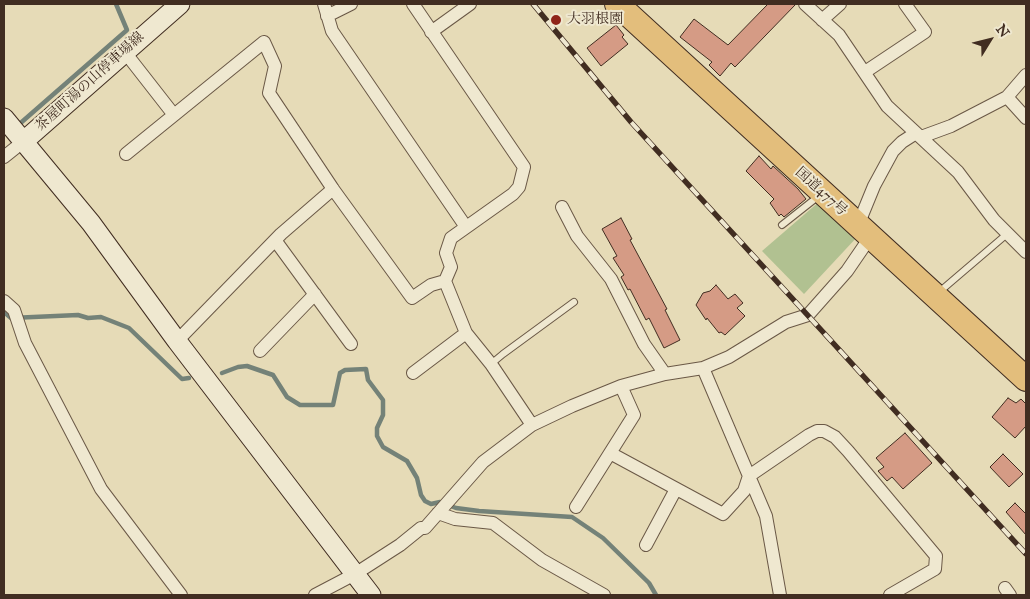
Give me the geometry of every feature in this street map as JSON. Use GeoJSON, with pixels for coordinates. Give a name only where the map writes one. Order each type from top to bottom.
{"type":"FeatureCollection","features":[{"type":"Feature","properties":{"kind":"highway","name":"国道477号"},"geometry":{"type":"LineString","coordinates":[[617,4],[1026,379]]}},
{"type":"Feature","properties":{"kind":"street"},"geometry":{"type":"LineString","coordinates":[[352,4],[326,10],[332,31],[466,227]]}},
{"type":"Feature","properties":{"kind":"street"},"geometry":{"type":"LineString","coordinates":[[412,4],[524,167],[519,187],[513,194],[451,238],[446,253],[450,267],[445,281],[466,333],[491,364],[532,425]]}},
{"type":"Feature","properties":{"kind":"street"},"geometry":{"type":"LineString","coordinates":[[431,32],[470,4]]}},
{"type":"Feature","properties":{"kind":"street"},"geometry":{"type":"LineString","coordinates":[[804,4],[839,35],[887,106],[958,172],[994,220],[1026,252]]}},
{"type":"Feature","properties":{"kind":"street"},"geometry":{"type":"LineString","coordinates":[[822,20],[840,4]]}},
{"type":"Feature","properties":{"kind":"street"},"geometry":{"type":"LineString","coordinates":[[865,72],[926,32],[905,4]]}},
{"type":"Feature","properties":{"kind":"street","name":"茶屋町湯の山停車場線"},"geometry":{"type":"LineString","coordinates":[[5,120],[22,139],[124,51],[171,7]]}},
{"type":"Feature","properties":{"kind":"street"},"geometry":{"type":"LineString","coordinates":[[126,154],[264,42],[275,66],[269,93],[333,189],[412,298],[431,285],[445,281]]}},
{"type":"Feature","properties":{"kind":"street"},"geometry":{"type":"LineString","coordinates":[[124,51],[174,115]]}},
{"type":"Feature","properties":{"kind":"street"},"geometry":{"type":"LineString","coordinates":[[315,595],[355,574],[400,545],[421,528],[425,528],[483,462],[532,425],[621,386],[665,374],[703,368],[728,357],[786,322],[808,315],[847,271],[865,230],[874,186],[893,151],[902,142],[918,135],[951,126],[1007,97],[1026,75]]}},
{"type":"Feature","properties":{"kind":"street"},"geometry":{"type":"LineString","coordinates":[[1007,97],[1026,118]]}},
{"type":"Feature","properties":{"kind":"street"},"geometry":{"type":"LineString","coordinates":[[4,157],[22,139],[92,223],[177,341],[371,595]]}},
{"type":"Feature","properties":{"kind":"street"},"geometry":{"type":"LineString","coordinates":[[177,341],[275,240],[333,189]]}},
{"type":"Feature","properties":{"kind":"street"},"geometry":{"type":"LineString","coordinates":[[562,207],[577,236],[611,279],[644,344],[665,374]]}},
{"type":"Feature","properties":{"kind":"street"},"geometry":{"type":"LineString","coordinates":[[275,240],[351,344]]}},
{"type":"Feature","properties":{"kind":"street"},"geometry":{"type":"LineString","coordinates":[[260,351],[315,294]]}},
{"type":"Feature","properties":{"kind":"street"},"geometry":{"type":"LineString","coordinates":[[4,301],[14,310],[25,343],[101,489],[181,595]]}},
{"type":"Feature","properties":{"kind":"street"},"geometry":{"type":"LineString","coordinates":[[413,373],[466,333]]}},
{"type":"Feature","properties":{"kind":"street"},"geometry":{"type":"LineString","coordinates":[[703,368],[758,493],[766,516],[780,595]]}},
{"type":"Feature","properties":{"kind":"street"},"geometry":{"type":"LineString","coordinates":[[576,507],[634,415],[621,386]]}},
{"type":"Feature","properties":{"kind":"street"},"geometry":{"type":"LineString","coordinates":[[610,453],[723,514],[744,491],[749,476],[809,435],[817,431],[824,431],[836,438],[936,556],[935,570],[890,595]]}},
{"type":"Feature","properties":{"kind":"street"},"geometry":{"type":"LineString","coordinates":[[646,545],[676,489]]}},
{"type":"Feature","properties":{"kind":"street"},"geometry":{"type":"LineString","coordinates":[[440,511],[455,520],[493,522],[542,560],[604,595]]}},
{"type":"Feature","properties":{"kind":"lane"},"geometry":{"type":"LineString","coordinates":[[782,225],[823,193]]}},
{"type":"Feature","properties":{"kind":"lane"},"geometry":{"type":"LineString","coordinates":[[936,296],[1008,234]]}},
{"type":"Feature","properties":{"kind":"lane"},"geometry":{"type":"LineString","coordinates":[[491,364],[574,302]]}},
{"type":"Feature","properties":{"kind":"green space"},"geometry":{"type":"Polygon","coordinates":[[[820,201],[858,236],[804,294],[762,251],[820,201]]]}},
{"type":"Feature","properties":{"kind":"building"},"geometry":{"type":"Polygon","coordinates":[[[768,4],[796,4],[735,67],[731,63],[720,76],[709,65],[712,62],[680,37],[694,19],[728,45],[768,4]]]}},
{"type":"Feature","properties":{"kind":"building"},"geometry":{"type":"Polygon","coordinates":[[[616,25],[628,44],[601,66],[587,48],[616,25]]]}},
{"type":"Feature","properties":{"kind":"building"},"geometry":{"type":"Polygon","coordinates":[[[759,156],[771,169],[773,166],[806,199],[784,217],[781,214],[779,216],[770,203],[774,199],[746,171],[759,156]]]}},
{"type":"Feature","properties":{"kind":"building"},"geometry":{"type":"Polygon","coordinates":[[[621,218],[632,239],[630,240],[667,309],[665,310],[680,340],[664,348],[649,318],[646,320],[630,289],[628,290],[621,277],[624,275],[613,258],[617,256],[602,229],[621,218]]]}},
{"type":"Feature","properties":{"kind":"building"},"geometry":{"type":"Polygon","coordinates":[[[716,285],[728,299],[735,294],[743,303],[737,308],[745,316],[725,335],[721,332],[719,333],[707,318],[706,320],[696,305],[703,293],[710,291],[716,285]]]}},
{"type":"Feature","properties":{"kind":"building"},"geometry":{"type":"Polygon","coordinates":[[[1008,398],[1016,403],[1021,399],[1026,404],[1026,426],[1015,438],[992,417],[1008,398]]]}},
{"type":"Feature","properties":{"kind":"building"},"geometry":{"type":"Polygon","coordinates":[[[905,433],[932,463],[903,489],[892,477],[887,481],[878,471],[884,467],[876,458],[905,433]]]}},
{"type":"Feature","properties":{"kind":"building"},"geometry":{"type":"Polygon","coordinates":[[[1003,454],[1023,474],[1009,487],[990,467],[1003,454]]]}},
{"type":"Feature","properties":{"kind":"building"},"geometry":{"type":"Polygon","coordinates":[[[1015,503],[1026,514],[1026,535],[1006,512],[1015,503]]]}},
{"type":"Feature","properties":{"kind":"waterway"},"geometry":{"type":"LineString","coordinates":[[16,127],[127,30],[116,4]]}},
{"type":"Feature","properties":{"kind":"waterway"},"geometry":{"type":"LineString","coordinates":[[4,312],[11,318],[78,315],[88,318],[101,317],[129,328],[182,379],[189,378]]}},
{"type":"Feature","properties":{"kind":"waterway"},"geometry":{"type":"LineString","coordinates":[[222,373],[247,366],[273,375],[287,397],[300,405],[333,405],[340,373],[345,370],[366,369],[368,380],[383,400],[383,415],[377,428],[377,436],[383,447],[407,461],[417,478],[421,495],[425,501],[431,504],[440,502],[456,508],[479,511],[572,517],[603,538],[649,583],[656,595]]}},
{"type":"Feature","properties":{"kind":"railway"},"geometry":{"type":"LineString","coordinates":[[533,4],[631,122],[1026,554]]}},
{"type":"Feature","properties":{"kind":"place","name":"大羽根園"},"geometry":{"type":"Point","coordinates":[556,20]}}]}
